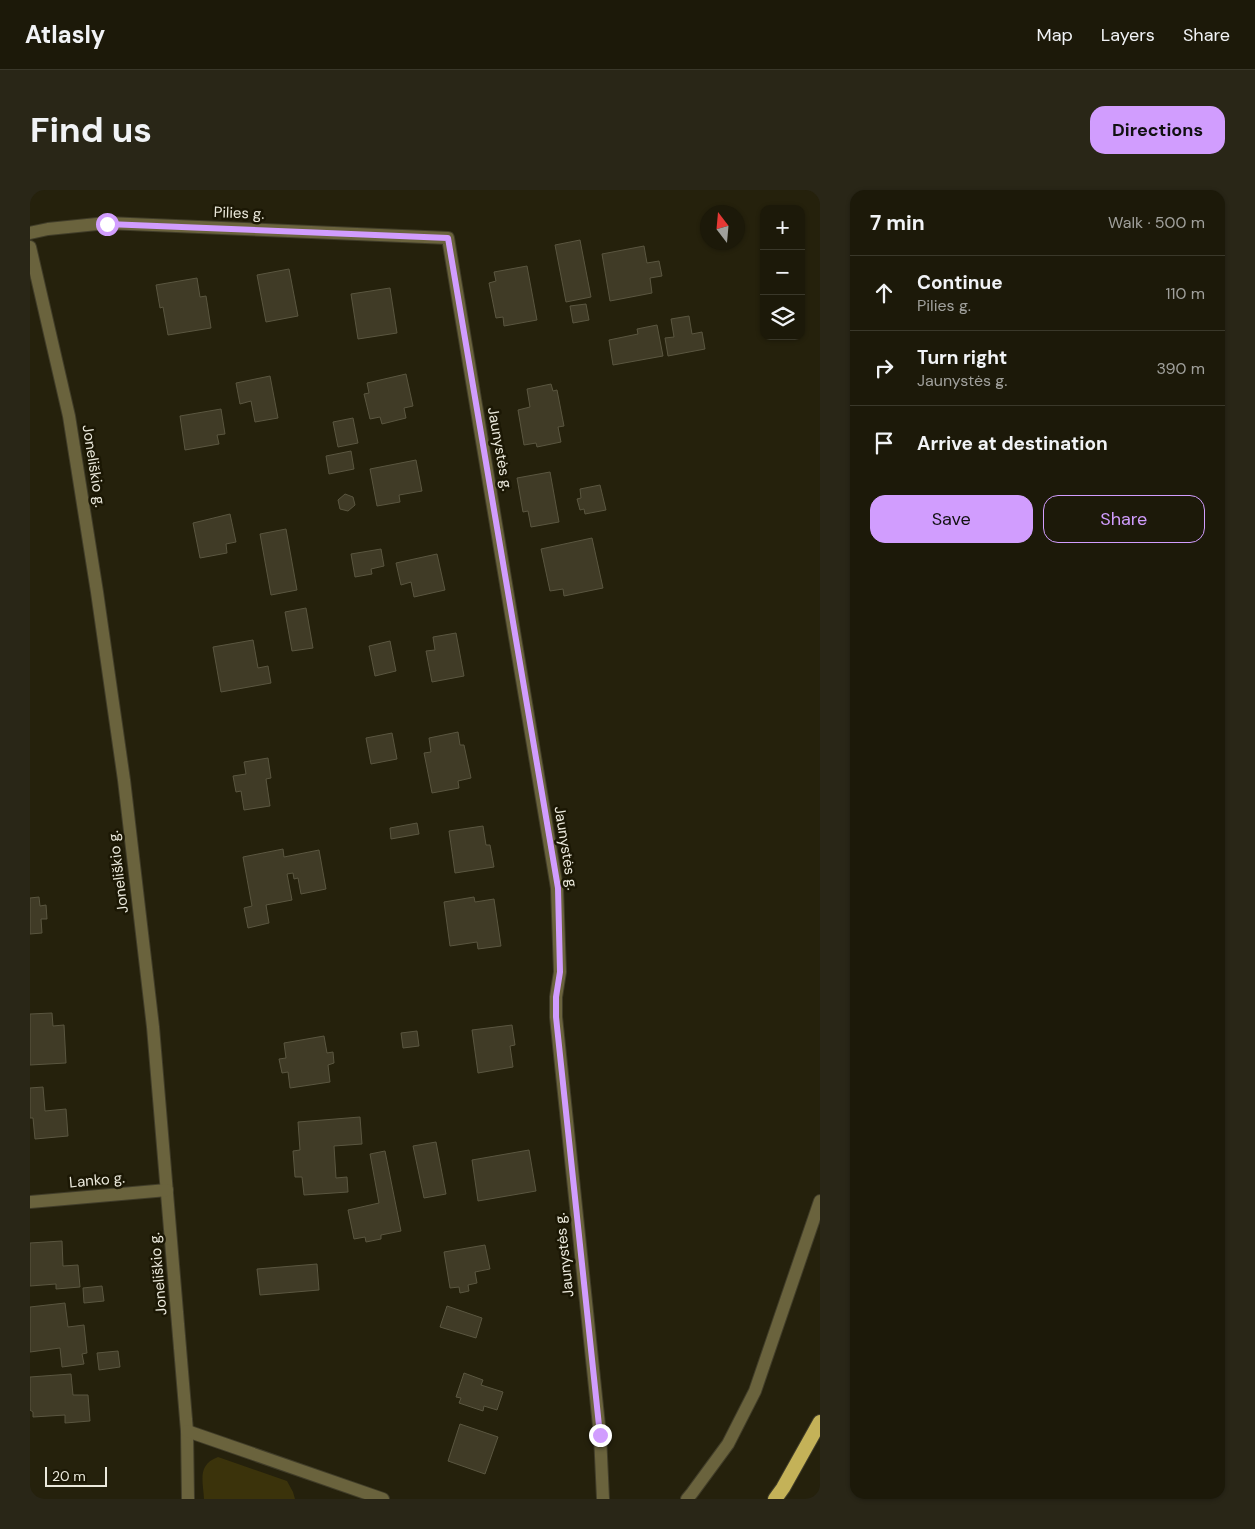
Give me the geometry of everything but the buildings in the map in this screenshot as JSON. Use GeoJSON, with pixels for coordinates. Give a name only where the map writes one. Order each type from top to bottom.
{"type":"FeatureCollection","features":[{"type":"Feature","properties":{"kind":"highway"},"geometry":{"type":"LineString","coordinates":[[775,1499],[820,1422]]}},
{"type":"Feature","properties":{"kind":"street","name":"Pilies g."},"geometry":{"type":"LineString","coordinates":[[30,233],[48,229],[107,224],[448,238]]}},
{"type":"Feature","properties":{"kind":"street","name":"Jaunystės g."},"geometry":{"type":"LineString","coordinates":[[448,238],[558,888],[560,972],[556,997],[556,1017],[600,1435],[603,1499]]}},
{"type":"Feature","properties":{"kind":"street","name":"Joneliškio g."},"geometry":{"type":"LineString","coordinates":[[30,247],[69,416],[100,611],[124,780],[153,1027],[168,1190],[187,1431],[188,1499]]}},
{"type":"Feature","properties":{"kind":"street","name":"Lanko g."},"geometry":{"type":"LineString","coordinates":[[30,1202],[168,1190]]}},
{"type":"Feature","properties":{"kind":"street"},"geometry":{"type":"LineString","coordinates":[[687,1499],[728,1444],[756,1391],[820,1201]]}},
{"type":"Feature","properties":{"kind":"street"},"geometry":{"type":"LineString","coordinates":[[187,1431],[384,1499]]}},
{"type":"Feature","properties":{"kind":"shaded area"},"geometry":{"type":"Polygon","coordinates":[[[218,1457],[287,1481],[295,1499],[204,1499],[202,1479],[204,1469],[211,1460],[218,1457]]]}},
{"type":"Feature","properties":{"kind":"route"},"geometry":{"type":"LineString","coordinates":[[107,224],[448,238],[558,888],[560,972],[556,997],[556,1017],[600,1435]]}}]}
